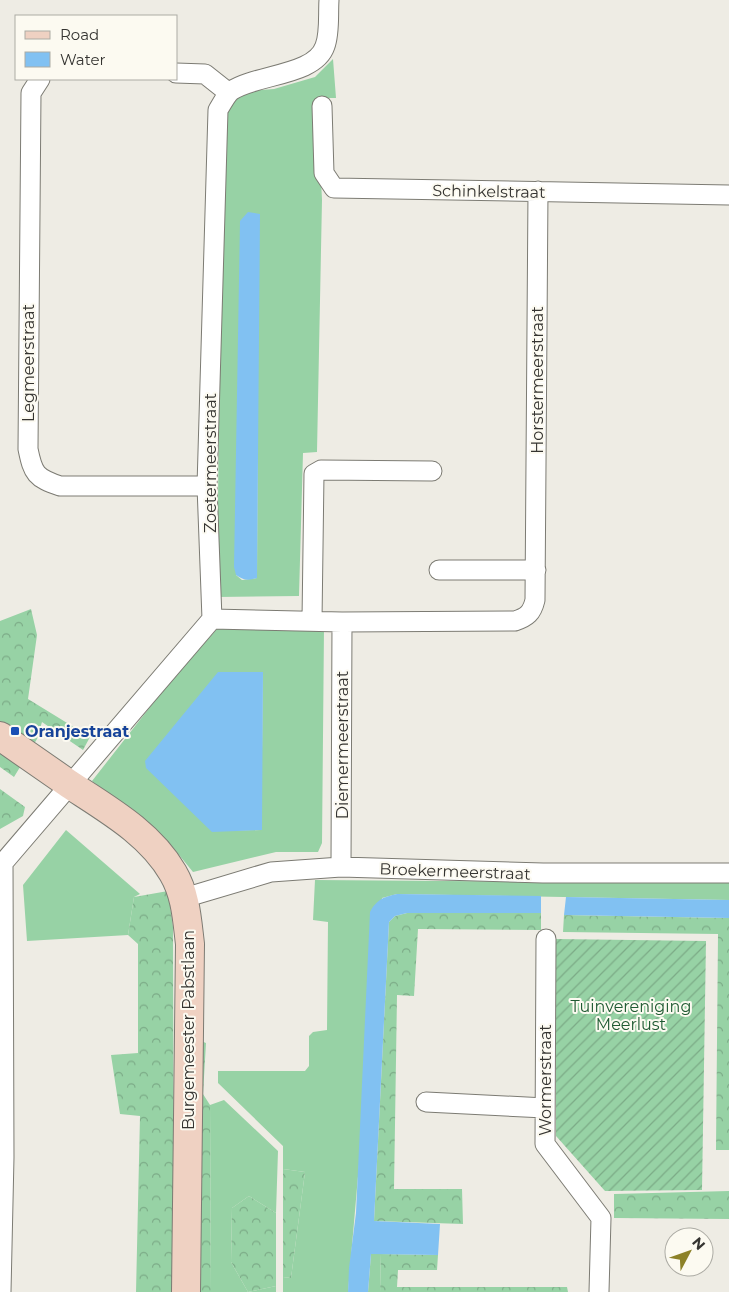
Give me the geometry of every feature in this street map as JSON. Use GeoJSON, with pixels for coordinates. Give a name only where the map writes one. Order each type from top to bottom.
{"type":"FeatureCollection","features":[{"type":"Feature","properties":{"kind":"street"},"geometry":{"type":"LineString","coordinates":[[178,73],[205,74],[229,93],[242,85],[310,64],[320,56],[326,45],[328,0]]}},
{"type":"Feature","properties":{"kind":"street","name":"Legmeerstraat"},"geometry":{"type":"LineString","coordinates":[[39,80],[31,93],[28,192],[28,449],[32,469],[42,480],[60,486],[207,486]]}},
{"type":"Feature","properties":{"kind":"street","name":"Zoetermeerstraat"},"geometry":{"type":"LineString","coordinates":[[212,618],[207,486],[218,110],[229,93]]}},
{"type":"Feature","properties":{"kind":"street","name":"Schinkelstraat"},"geometry":{"type":"LineString","coordinates":[[322,106],[324,172],[334,188],[729,195]]}},
{"type":"Feature","properties":{"kind":"street","name":"Horstermeerstraat"},"geometry":{"type":"LineString","coordinates":[[212,618],[342,622],[515,620],[525,617],[532,611],[535,600],[536,570],[538,191]]}},
{"type":"Feature","properties":{"kind":"street"},"geometry":{"type":"LineString","coordinates":[[312,621],[314,474],[321,470],[432,471]]}},
{"type":"Feature","properties":{"kind":"street"},"geometry":{"type":"LineString","coordinates":[[439,570],[536,570]]}},
{"type":"Feature","properties":{"kind":"street"},"geometry":{"type":"LineString","coordinates":[[1,1292],[4,1157],[2,863],[212,618]]}},
{"type":"Feature","properties":{"kind":"street","name":"Diemermeerstraat"},"geometry":{"type":"LineString","coordinates":[[341,867],[342,622]]}},
{"type":"Feature","properties":{"kind":"street","name":"Burgemeester Pabstlaan"},"geometry":{"type":"LineString","coordinates":[[0,736],[104,806],[157,850],[174,874],[184,898],[190,952],[186,1292]]}},
{"type":"Feature","properties":{"kind":"street","name":"Broekermeerstraat"},"geometry":{"type":"LineString","coordinates":[[184,898],[271,872],[341,867],[543,873],[729,873]]}},
{"type":"Feature","properties":{"kind":"street","name":"Wormerstraat"},"geometry":{"type":"LineString","coordinates":[[546,939],[545,1144],[601,1218],[599,1292]]}},
{"type":"Feature","properties":{"kind":"street"},"geometry":{"type":"LineString","coordinates":[[426,1102],[544,1108]]}},
{"type":"Feature","properties":{"kind":"green space"},"geometry":{"type":"Polygon","coordinates":[[[333,59],[336,98],[317,98],[322,200],[317,452],[303,453],[299,596],[217,597],[220,316],[226,110],[233,99],[247,91],[274,89],[315,77],[333,59]],[[258,386],[236,575],[242,580],[257,578],[258,386]]]}},
{"type":"Feature","properties":{"kind":"green space"},"geometry":{"type":"Polygon","coordinates":[[[31,609],[37,635],[28,699],[90,737],[83,750],[42,722],[37,739],[14,777],[0,767],[0,621],[31,609]]]}},
{"type":"Feature","properties":{"kind":"green space"},"geometry":{"type":"Polygon","coordinates":[[[228,626],[324,628],[322,843],[318,852],[276,852],[193,872],[170,844],[92,781],[172,679],[217,629],[228,626]],[[218,672],[212,831],[261,830],[263,673],[218,672]]]}},
{"type":"Feature","properties":{"kind":"green space"},"geometry":{"type":"Polygon","coordinates":[[[0,789],[25,807],[23,816],[0,829],[0,789]]]}},
{"type":"Feature","properties":{"kind":"green space"},"geometry":{"type":"Polygon","coordinates":[[[66,830],[140,894],[134,897],[128,935],[27,941],[23,885],[66,830]]]}},
{"type":"Feature","properties":{"kind":"green space"},"geometry":{"type":"Polygon","coordinates":[[[315,880],[729,883],[729,900],[397,894],[382,898],[348,1292],[283,1292],[283,1277],[291,1278],[305,1172],[283,1169],[283,1146],[218,1083],[218,1071],[305,1071],[309,1066],[309,1036],[313,1032],[327,1030],[328,922],[313,920],[315,880]]]}},
{"type":"Feature","properties":{"kind":"green space"},"geometry":{"type":"Polygon","coordinates":[[[168,891],[173,927],[174,1292],[136,1292],[140,1116],[120,1114],[111,1055],[138,1053],[138,944],[128,935],[134,897],[168,891]]]}},
{"type":"Feature","properties":{"kind":"green space"},"geometry":{"type":"Polygon","coordinates":[[[407,913],[541,913],[541,930],[418,929],[414,996],[397,995],[394,1189],[462,1189],[463,1224],[374,1221],[389,922],[395,916],[407,913]]]}},
{"type":"Feature","properties":{"kind":"green space"},"geometry":{"type":"Polygon","coordinates":[[[564,915],[729,918],[729,1150],[716,1150],[718,934],[563,932],[564,915]]]}},
{"type":"Feature","properties":{"kind":"green space","name":"Tuinvereniging Meerlust"},"geometry":{"type":"Polygon","coordinates":[[[556,939],[706,941],[702,1190],[605,1191],[556,1136],[556,939]]]}},
{"type":"Feature","properties":{"kind":"green space"},"geometry":{"type":"Polygon","coordinates":[[[196,1039],[206,1043],[203,1094],[210,1105],[211,1292],[194,1292],[196,1039]]]}},
{"type":"Feature","properties":{"kind":"green space"},"geometry":{"type":"Polygon","coordinates":[[[224,1100],[278,1151],[276,1213],[249,1196],[232,1208],[231,1262],[248,1292],[211,1292],[210,1105],[224,1100]]]}},
{"type":"Feature","properties":{"kind":"green space"},"geometry":{"type":"Polygon","coordinates":[[[283,1169],[305,1172],[291,1278],[283,1277],[283,1169]]]}},
{"type":"Feature","properties":{"kind":"green space"},"geometry":{"type":"Polygon","coordinates":[[[729,1191],[729,1219],[614,1218],[614,1194],[729,1191]]]}},
{"type":"Feature","properties":{"kind":"green space"},"geometry":{"type":"Polygon","coordinates":[[[249,1196],[276,1213],[276,1286],[248,1292],[231,1262],[232,1208],[249,1196]]]}},
{"type":"Feature","properties":{"kind":"green space"},"geometry":{"type":"Polygon","coordinates":[[[371,1254],[381,1254],[380,1292],[368,1292],[371,1254]]]}},
{"type":"Feature","properties":{"kind":"green space"},"geometry":{"type":"Polygon","coordinates":[[[381,1254],[438,1255],[437,1270],[398,1270],[397,1287],[567,1287],[568,1292],[380,1292],[381,1254]]]}},
{"type":"Feature","properties":{"kind":"green space"},"geometry":{"type":"Polygon","coordinates":[[[276,1286],[276,1292],[248,1292],[276,1286]]]}},
{"type":"Feature","properties":{"kind":"water"},"geometry":{"type":"Polygon","coordinates":[[[248,212],[260,214],[257,578],[248,580],[236,575],[234,567],[240,221],[248,212]]]}},
{"type":"Feature","properties":{"kind":"water"},"geometry":{"type":"Polygon","coordinates":[[[218,672],[263,672],[262,830],[212,832],[146,768],[145,761],[218,672]]]}},
{"type":"Feature","properties":{"kind":"water"},"geometry":{"type":"Polygon","coordinates":[[[397,894],[541,896],[541,913],[407,913],[395,916],[389,922],[374,1221],[440,1224],[438,1255],[371,1254],[368,1292],[348,1292],[356,1213],[370,912],[381,899],[397,894]]]}},
{"type":"Feature","properties":{"kind":"water"},"geometry":{"type":"Polygon","coordinates":[[[566,897],[729,900],[729,918],[564,915],[566,897]]]}},
{"type":"Feature","properties":{"kind":"place","name":"Oranjestraat"},"geometry":{"type":"Point","coordinates":[15,731]}}]}
